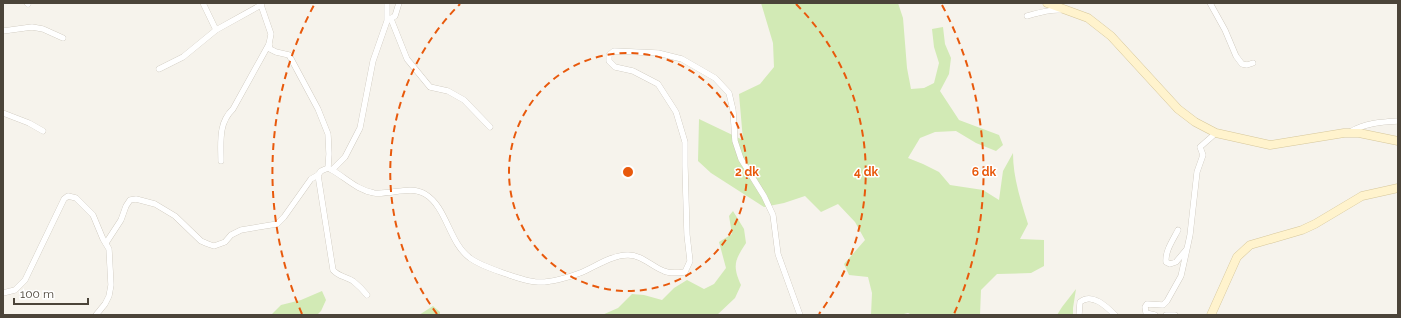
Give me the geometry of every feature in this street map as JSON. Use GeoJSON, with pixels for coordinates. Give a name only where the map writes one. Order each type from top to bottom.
{"type":"FeatureCollection","features":[{"type":"Feature","properties":{"kind":"main road"},"geometry":{"type":"LineString","coordinates":[[1047,3],[1088,18],[1111,36],[1178,109],[1195,122],[1216,133],[1270,145],[1348,133],[1359,133],[1398,141]]}},
{"type":"Feature","properties":{"kind":"main road"},"geometry":{"type":"LineString","coordinates":[[1211,315],[1237,257],[1250,245],[1302,230],[1362,196],[1398,188]]}},
{"type":"Feature","properties":{"kind":"street"},"geometry":{"type":"LineString","coordinates":[[203,3],[216,30]]}},
{"type":"Feature","properties":{"kind":"street"},"geometry":{"type":"LineString","coordinates":[[387,3],[389,20],[407,59],[430,87],[448,91],[464,100],[490,127]]}},
{"type":"Feature","properties":{"kind":"street"},"geometry":{"type":"LineString","coordinates":[[106,243],[121,220],[130,200],[136,199],[155,204],[175,216],[201,241],[214,246],[225,242],[231,235],[241,230],[277,224],[284,217],[311,179],[318,175],[321,171],[330,169],[345,157],[360,128],[373,61],[389,20],[395,16],[399,3]]}},
{"type":"Feature","properties":{"kind":"street"},"geometry":{"type":"LineString","coordinates":[[1210,3],[1225,30],[1236,56],[1242,64],[1247,65],[1254,63]]}},
{"type":"Feature","properties":{"kind":"street"},"geometry":{"type":"LineString","coordinates":[[159,69],[183,57],[216,30],[262,4],[270,34],[269,44],[223,122],[221,161]]}},
{"type":"Feature","properties":{"kind":"street"},"geometry":{"type":"LineString","coordinates":[[1027,16],[1054,10],[1067,11]]}},
{"type":"Feature","properties":{"kind":"street"},"geometry":{"type":"LineString","coordinates":[[3,31],[32,27],[43,29],[63,38]]}},
{"type":"Feature","properties":{"kind":"street"},"geometry":{"type":"LineString","coordinates":[[269,44],[270,49],[289,55],[318,109],[328,134],[330,169]]}},
{"type":"Feature","properties":{"kind":"street"},"geometry":{"type":"LineString","coordinates":[[330,169],[344,176],[354,185],[375,193],[413,190],[425,194],[437,206],[460,249],[470,259],[507,275],[538,282],[579,273],[620,256],[629,255],[638,256],[664,271],[675,273],[685,272],[690,261],[687,235],[684,166],[685,142],[676,112],[658,84],[633,71],[615,67],[609,61],[610,55],[614,51],[658,53],[682,59],[715,78],[730,93],[733,110],[735,141],[741,159],[764,196],[772,215],[778,254],[800,315]]}},
{"type":"Feature","properties":{"kind":"street"},"geometry":{"type":"LineString","coordinates":[[3,113],[29,123],[43,131]]}},
{"type":"Feature","properties":{"kind":"street"},"geometry":{"type":"LineString","coordinates":[[1348,133],[1356,128],[1374,123],[1398,121]]}},
{"type":"Feature","properties":{"kind":"street"},"geometry":{"type":"LineString","coordinates":[[1155,315],[1146,313],[1145,307],[1147,304],[1163,305],[1167,301],[1181,276],[1190,236],[1198,172],[1202,155],[1200,147],[1216,133]]}},
{"type":"Feature","properties":{"kind":"street"},"geometry":{"type":"LineString","coordinates":[[318,175],[333,270],[337,275],[355,282],[367,295]]}},
{"type":"Feature","properties":{"kind":"street"},"geometry":{"type":"LineString","coordinates":[[3,293],[14,290],[25,280],[64,199],[68,196],[76,198],[93,215],[109,249],[111,285],[109,296],[105,304],[96,315]]}},
{"type":"Feature","properties":{"kind":"street"},"geometry":{"type":"LineString","coordinates":[[1178,230],[1168,250],[1166,262],[1170,264],[1176,262],[1187,249]]}},
{"type":"Feature","properties":{"kind":"street"},"geometry":{"type":"LineString","coordinates":[[1079,315],[1080,302],[1088,298],[1102,303],[1115,315]]}},
{"type":"Feature","properties":{"kind":"street"},"geometry":{"type":"LineString","coordinates":[[1166,315],[1175,315]]}},
{"type":"Feature","properties":{"kind":"green space"},"geometry":{"type":"Polygon","coordinates":[[[761,3],[898,3],[903,18],[907,68],[911,89],[924,88],[934,83],[939,63],[934,47],[932,29],[943,27],[945,44],[951,58],[949,74],[940,91],[959,120],[999,135],[1003,145],[996,151],[976,143],[956,131],[935,132],[920,138],[908,158],[939,172],[950,185],[983,190],[999,200],[1003,171],[1013,153],[1016,180],[1028,224],[1020,239],[1044,240],[1044,266],[1031,273],[997,274],[981,290],[980,315],[912,315],[908,313],[900,315],[871,315],[872,293],[868,277],[849,275],[844,264],[865,240],[855,222],[838,204],[821,212],[805,196],[784,203],[764,207],[711,173],[698,161],[699,119],[743,140],[739,94],[760,84],[774,67],[773,43],[761,3]]]}},
{"type":"Feature","properties":{"kind":"green space"},"geometry":{"type":"Polygon","coordinates":[[[733,211],[744,229],[746,243],[737,258],[736,263],[736,272],[741,285],[735,298],[717,315],[602,315],[618,308],[632,294],[644,295],[662,300],[674,288],[687,280],[704,289],[714,284],[726,268],[719,242],[732,234],[729,216],[733,211]]]}},
{"type":"Feature","properties":{"kind":"green space"},"geometry":{"type":"Polygon","coordinates":[[[1076,289],[1073,315],[1057,315],[1062,307],[1076,289]]]}},
{"type":"Feature","properties":{"kind":"green space"},"geometry":{"type":"Polygon","coordinates":[[[322,291],[326,300],[321,311],[317,315],[271,315],[281,305],[301,300],[322,291]]]}},
{"type":"Feature","properties":{"kind":"green space"},"geometry":{"type":"Polygon","coordinates":[[[433,306],[440,312],[440,315],[419,315],[433,306]]]}}]}
